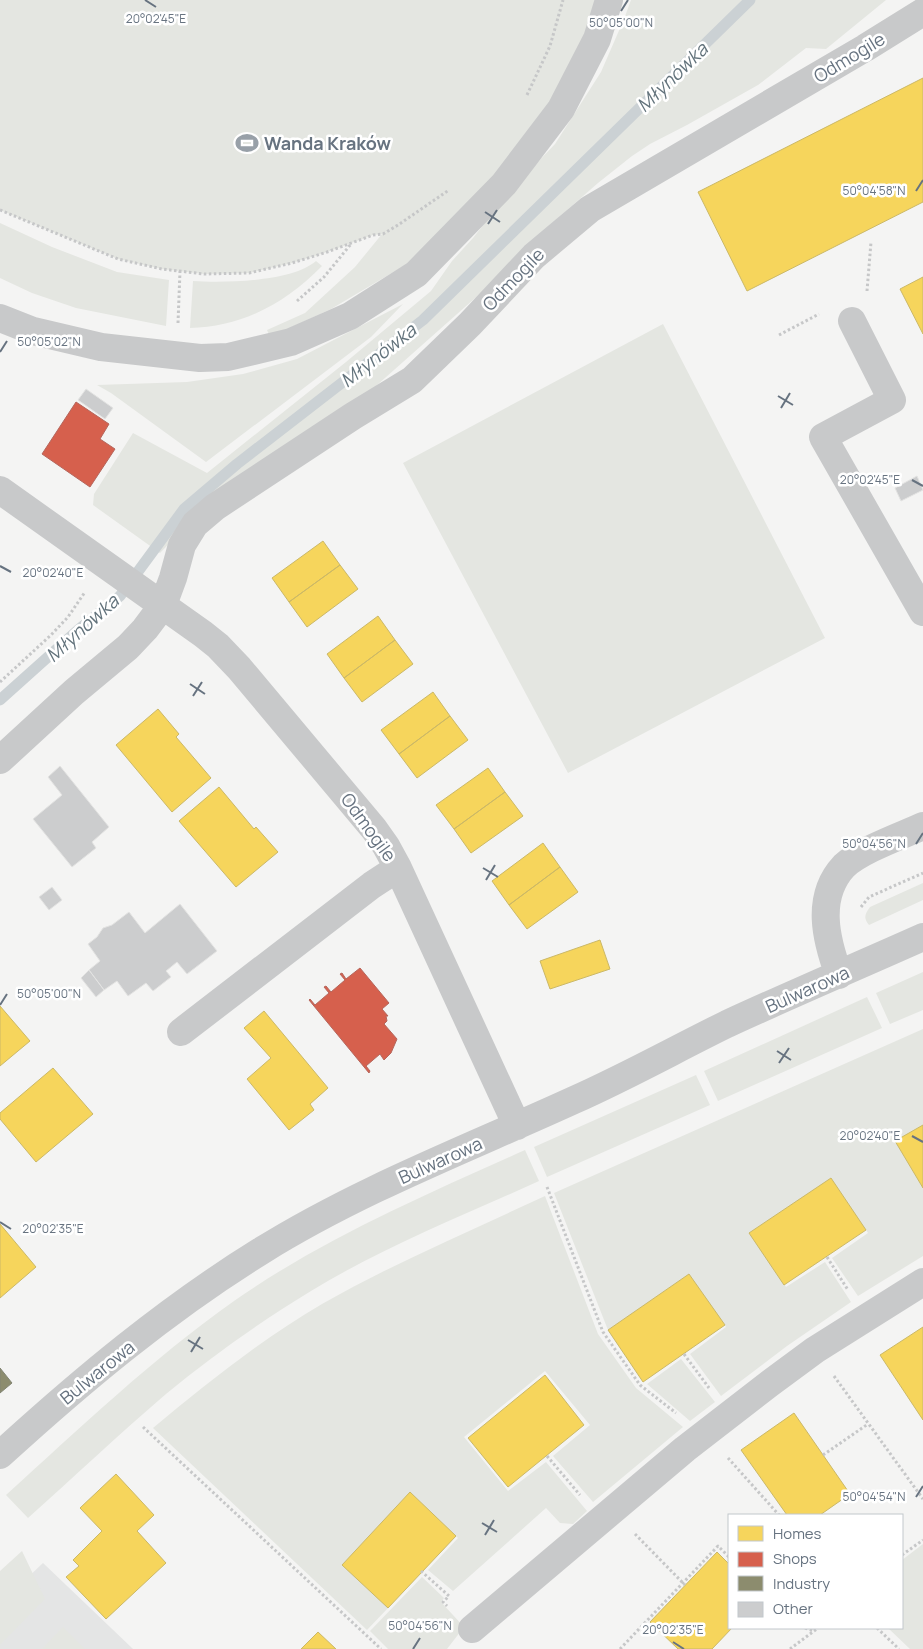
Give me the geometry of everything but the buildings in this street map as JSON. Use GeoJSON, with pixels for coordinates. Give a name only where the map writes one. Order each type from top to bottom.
{"type":"FeatureCollection","features":[{"type":"Feature","properties":{"kind":"street"},"geometry":{"type":"LineString","coordinates":[[0,318],[33,331],[101,347],[200,358],[228,357],[291,342],[350,316],[416,274],[504,184],[561,109],[597,39],[609,0]]}},
{"type":"Feature","properties":{"kind":"street","name":"Odmogile"},"geometry":{"type":"LineString","coordinates":[[0,760],[146,629],[154,598],[173,578],[182,545],[195,524],[215,507],[353,416],[412,380],[470,324],[534,256],[590,210],[923,12]]}},
{"type":"Feature","properties":{"kind":"street"},"geometry":{"type":"LineString","coordinates":[[852,321],[892,400],[822,437],[923,611]]}},
{"type":"Feature","properties":{"kind":"street"},"geometry":{"type":"LineString","coordinates":[[0,490],[154,598]]}},
{"type":"Feature","properties":{"kind":"street","name":"Odmogile"},"geometry":{"type":"LineString","coordinates":[[154,598],[218,646],[235,662],[374,829],[386,846],[398,868],[517,1126]]}},
{"type":"Feature","properties":{"kind":"street"},"geometry":{"type":"LineString","coordinates":[[839,975],[830,949],[825,922],[826,898],[834,881],[845,866],[864,853],[923,826]]}},
{"type":"Feature","properties":{"kind":"street"},"geometry":{"type":"LineString","coordinates":[[181,1032],[372,885],[398,868]]}},
{"type":"Feature","properties":{"kind":"street","name":"Bulwarowa"},"geometry":{"type":"LineString","coordinates":[[0,1455],[82,1382],[162,1320],[256,1254],[315,1220],[385,1184],[586,1095],[729,1024],[923,937]]}},
{"type":"Feature","properties":{"kind":"street"},"geometry":{"type":"LineString","coordinates":[[472,1630],[685,1449],[769,1384],[815,1350],[923,1282]]}},
{"type":"Feature","properties":{"kind":"path"},"geometry":{"type":"LineString","coordinates":[[526,96],[550,46],[563,0]]}},
{"type":"Feature","properties":{"kind":"path"},"geometry":{"type":"LineString","coordinates":[[0,210],[118,258],[162,269],[204,274],[249,273],[292,263],[373,235],[383,234],[449,190]]}},
{"type":"Feature","properties":{"kind":"path"},"geometry":{"type":"LineString","coordinates":[[292,305],[324,277],[351,244]]}},
{"type":"Feature","properties":{"kind":"path"},"geometry":{"type":"LineString","coordinates":[[178,327],[180,271]]}},
{"type":"Feature","properties":{"kind":"path"},"geometry":{"type":"LineString","coordinates":[[0,682],[68,617],[89,586],[107,565]]}},
{"type":"Feature","properties":{"kind":"path"},"geometry":{"type":"LineString","coordinates":[[830,949],[869,897],[923,873]]}},
{"type":"Feature","properties":{"kind":"path"},"geometry":{"type":"LineString","coordinates":[[547,1187],[603,1332],[640,1385],[677,1414]]}},
{"type":"Feature","properties":{"kind":"path"},"geometry":{"type":"LineString","coordinates":[[827,1257],[852,1296]]}},
{"type":"Feature","properties":{"kind":"path"},"geometry":{"type":"LineString","coordinates":[[684,1354],[710,1390]]}},
{"type":"Feature","properties":{"kind":"path"},"geometry":{"type":"LineString","coordinates":[[831,1373],[923,1499]]}},
{"type":"Feature","properties":{"kind":"path"},"geometry":{"type":"LineString","coordinates":[[823,1455],[868,1424]]}},
{"type":"Feature","properties":{"kind":"path"},"geometry":{"type":"LineString","coordinates":[[143,1427],[380,1649]]}},
{"type":"Feature","properties":{"kind":"path"},"geometry":{"type":"LineString","coordinates":[[547,1456],[581,1496]]}},
{"type":"Feature","properties":{"kind":"path"},"geometry":{"type":"LineString","coordinates":[[726,1456],[778,1514]]}},
{"type":"Feature","properties":{"kind":"path"},"geometry":{"type":"LineString","coordinates":[[631,1531],[684,1584]]}},
{"type":"Feature","properties":{"kind":"path"},"geometry":{"type":"LineString","coordinates":[[903,1555],[923,1540]]}},
{"type":"Feature","properties":{"kind":"path"},"geometry":{"type":"LineString","coordinates":[[620,1649],[684,1584],[718,1546],[728,1556]]}},
{"type":"Feature","properties":{"kind":"path"},"geometry":{"type":"LineString","coordinates":[[422,1572],[449,1596],[443,1602],[450,1609]]}},
{"type":"Feature","properties":{"kind":"path"},"geometry":{"type":"LineString","coordinates":[[808,1629],[814,1631]]}},
{"type":"Feature","properties":{"kind":"path"},"geometry":{"type":"LineString","coordinates":[[790,1649],[817,1629]]}},
{"type":"Feature","properties":{"kind":"path"},"geometry":{"type":"LineString","coordinates":[[878,1629],[899,1649]]}},
{"type":"Feature","properties":{"kind":"path"},"geometry":{"type":"LineString","coordinates":[[371,1649],[376,1644]]}},
{"type":"Feature","properties":{"kind":"shaded area","name":"Wanda Kraków"},"geometry":{"type":"Polygon","coordinates":[[[0,0],[595,0],[578,58],[523,149],[407,264],[331,309],[270,337],[267,330],[305,313],[355,267],[382,234],[373,235],[292,263],[249,273],[204,274],[162,269],[118,259],[0,210],[0,0]]]}},
{"type":"Feature","properties":{"kind":"shaded area"},"geometry":{"type":"Polygon","coordinates":[[[631,0],[886,0],[826,49],[806,48],[758,85],[650,144],[632,156],[518,253],[492,283],[332,425],[211,501],[160,553],[93,505],[94,494],[133,433],[207,473],[346,362],[431,291],[452,261],[511,190],[555,144],[601,72],[631,0]]]}},
{"type":"Feature","properties":{"kind":"shaded area"},"geometry":{"type":"Polygon","coordinates":[[[0,223],[52,247],[117,272],[169,280],[166,326],[76,308],[32,293],[0,278],[0,223]]]}},
{"type":"Feature","properties":{"kind":"shaded area"},"geometry":{"type":"Polygon","coordinates":[[[316,261],[322,266],[294,291],[262,311],[228,323],[190,328],[193,281],[257,280],[291,273],[305,268],[316,261]]]}},
{"type":"Feature","properties":{"kind":"shaded area"},"geometry":{"type":"Polygon","coordinates":[[[403,304],[371,337],[206,462],[111,393],[97,385],[187,382],[243,374],[297,359],[403,304]]]}},
{"type":"Feature","properties":{"kind":"shaded area"},"geometry":{"type":"Polygon","coordinates":[[[663,324],[825,638],[568,773],[403,463],[663,324]]]}},
{"type":"Feature","properties":{"kind":"shaded area"},"geometry":{"type":"Polygon","coordinates":[[[923,883],[923,900],[869,925],[867,923],[865,916],[870,907],[923,883]]]}},
{"type":"Feature","properties":{"kind":"shaded area"},"geometry":{"type":"Polygon","coordinates":[[[923,972],[923,1010],[890,1024],[876,993],[923,972]]]}},
{"type":"Feature","properties":{"kind":"shaded area"},"geometry":{"type":"Polygon","coordinates":[[[867,997],[882,1028],[718,1101],[704,1071],[867,997]]]}},
{"type":"Feature","properties":{"kind":"shaded area"},"geometry":{"type":"Polygon","coordinates":[[[923,1029],[923,1125],[896,1141],[923,1188],[923,1256],[858,1296],[832,1258],[868,1233],[831,1178],[750,1233],[786,1287],[825,1262],[851,1302],[787,1346],[721,1396],[690,1354],[726,1327],[689,1274],[608,1330],[554,1193],[923,1029]]]}},
{"type":"Feature","properties":{"kind":"shaded area"},"geometry":{"type":"Polygon","coordinates":[[[696,1075],[710,1105],[547,1177],[534,1147],[696,1075]]]}},
{"type":"Feature","properties":{"kind":"shaded area"},"geometry":{"type":"Polygon","coordinates":[[[525,1150],[539,1181],[366,1260],[273,1315],[219,1353],[166,1394],[28,1518],[6,1495],[145,1370],[204,1323],[268,1278],[339,1237],[525,1150]]]}},
{"type":"Feature","properties":{"kind":"shaded area"},"geometry":{"type":"Polygon","coordinates":[[[545,1196],[598,1334],[636,1388],[683,1427],[593,1502],[553,1456],[590,1425],[545,1371],[464,1437],[508,1491],[546,1462],[587,1511],[573,1524],[560,1523],[546,1508],[453,1591],[428,1570],[458,1538],[410,1493],[342,1565],[388,1608],[367,1630],[153,1428],[235,1362],[322,1304],[404,1261],[545,1196]]]}},
{"type":"Feature","properties":{"kind":"shaded area"},"geometry":{"type":"Polygon","coordinates":[[[681,1359],[715,1402],[690,1421],[647,1384],[681,1359]]]}},
{"type":"Feature","properties":{"kind":"shaded area"},"geometry":{"type":"Polygon","coordinates":[[[923,1544],[923,1649],[910,1649],[889,1629],[903,1629],[903,1559],[923,1544]]]}},
{"type":"Feature","properties":{"kind":"shaded area"},"geometry":{"type":"Polygon","coordinates":[[[22,1551],[45,1599],[0,1645],[0,1571],[22,1551]]]}},
{"type":"Feature","properties":{"kind":"shaded area"},"geometry":{"type":"Polygon","coordinates":[[[43,1563],[133,1649],[0,1649],[0,1604],[43,1563]]]}},
{"type":"Feature","properties":{"kind":"shaded area"},"geometry":{"type":"Polygon","coordinates":[[[422,1577],[444,1598],[441,1602],[464,1627],[447,1649],[388,1649],[370,1631],[422,1577]]]}},
{"type":"Feature","properties":{"kind":"shaded area"},"geometry":{"type":"Polygon","coordinates":[[[63,1627],[85,1649],[42,1649],[63,1627]]]}},
{"type":"Feature","properties":{"kind":"waterway","name":"Młynówka"},"geometry":{"type":"LineString","coordinates":[[0,700],[78,630],[120,596],[184,509],[237,464],[423,320],[750,0]]}},
{"type":"Feature","properties":{"kind":"place","name":"Wanda Kraków"},"geometry":{"type":"Point","coordinates":[247,143]}}]}
